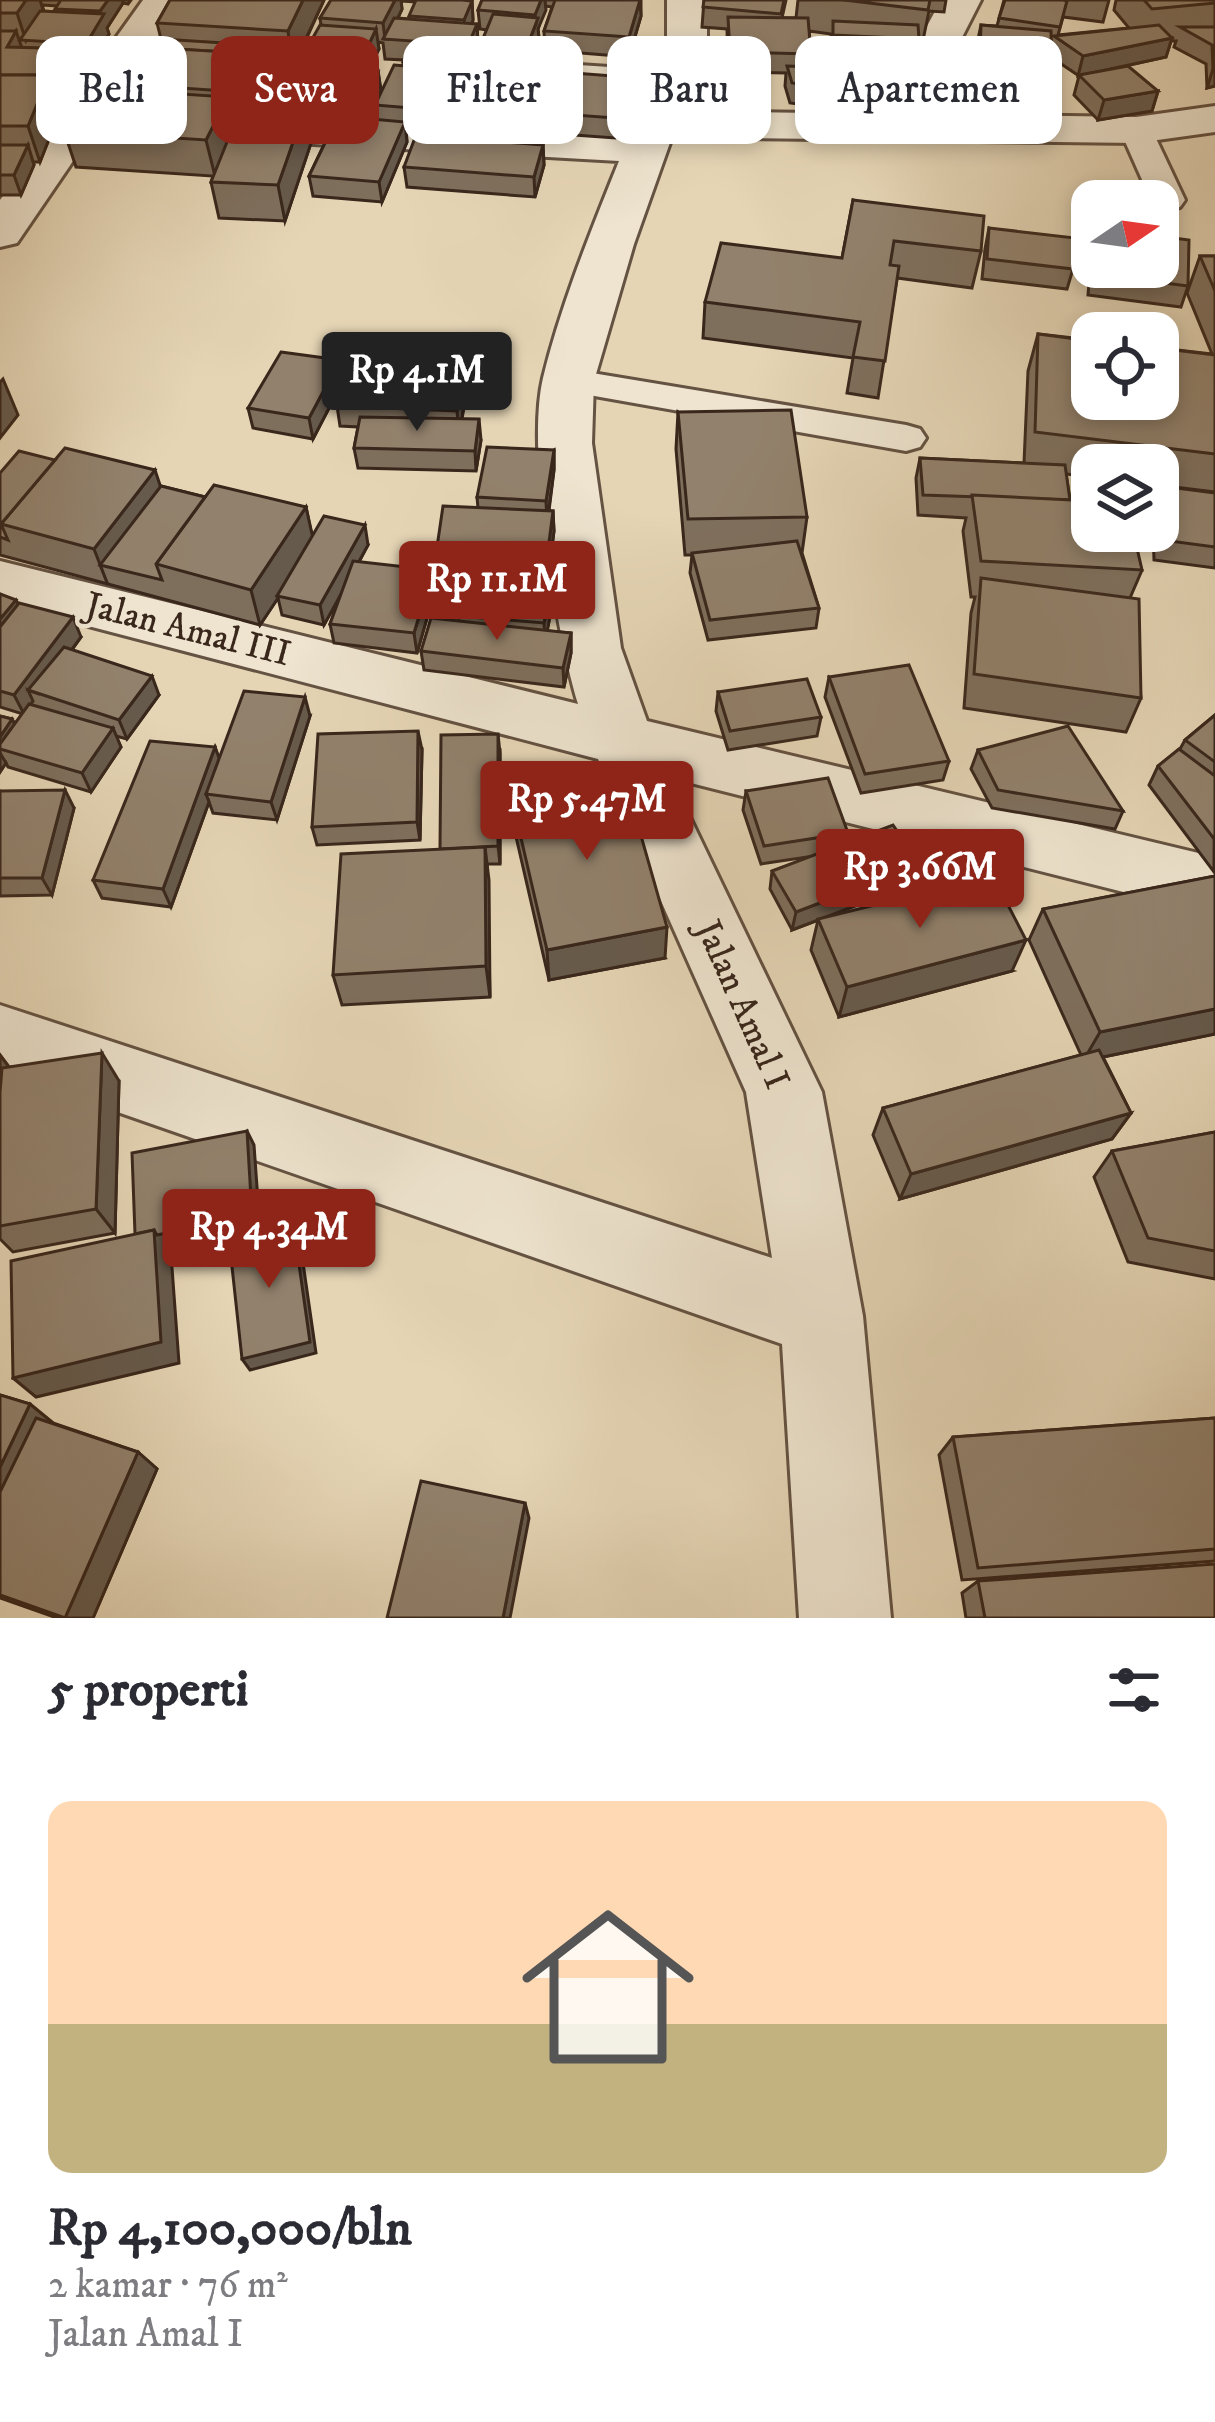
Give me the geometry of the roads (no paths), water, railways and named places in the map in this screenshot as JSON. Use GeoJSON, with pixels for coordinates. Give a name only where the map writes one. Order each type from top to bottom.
{"type":"FeatureCollection","features":[{"type":"Feature","properties":{"kind":"street"},"geometry":{"type":"LineString","coordinates":[[0,232],[163,0]]}},
{"type":"Feature","properties":{"kind":"street","name":"Jalan Amal I"},"geometry":{"type":"LineString","coordinates":[[687,0],[687,36]]}},
{"type":"Feature","properties":{"kind":"street"},"geometry":{"type":"LineString","coordinates":[[942,36],[961,0]]}},
{"type":"Feature","properties":{"kind":"street"},"geometry":{"type":"LineString","coordinates":[[1062,130],[1136,130],[1215,119]]}},
{"type":"Feature","properties":{"kind":"street"},"geometry":{"type":"LineString","coordinates":[[379,127],[607,120]]}},
{"type":"Feature","properties":{"kind":"street","name":"Jalan Amal I"},"geometry":{"type":"LineString","coordinates":[[648,144],[568,381],[566,443],[591,648],[622,742],[784,1092],[819,1293],[845,1618]]}},
{"type":"Feature","properties":{"kind":"street","name":"Jalan Amal III"},"geometry":{"type":"LineString","coordinates":[[0,582],[1062,853],[1215,886]]}},
{"type":"Feature","properties":{"kind":"street"},"geometry":{"type":"LineString","coordinates":[[0,1039],[819,1293]]}},
{"type":"Feature","properties":{"kind":"lane"},"geometry":{"type":"LineString","coordinates":[[1136,130],[1159,180]]}},
{"type":"Feature","properties":{"kind":"lane"},"geometry":{"type":"LineString","coordinates":[[568,381],[906,438]]}}]}
